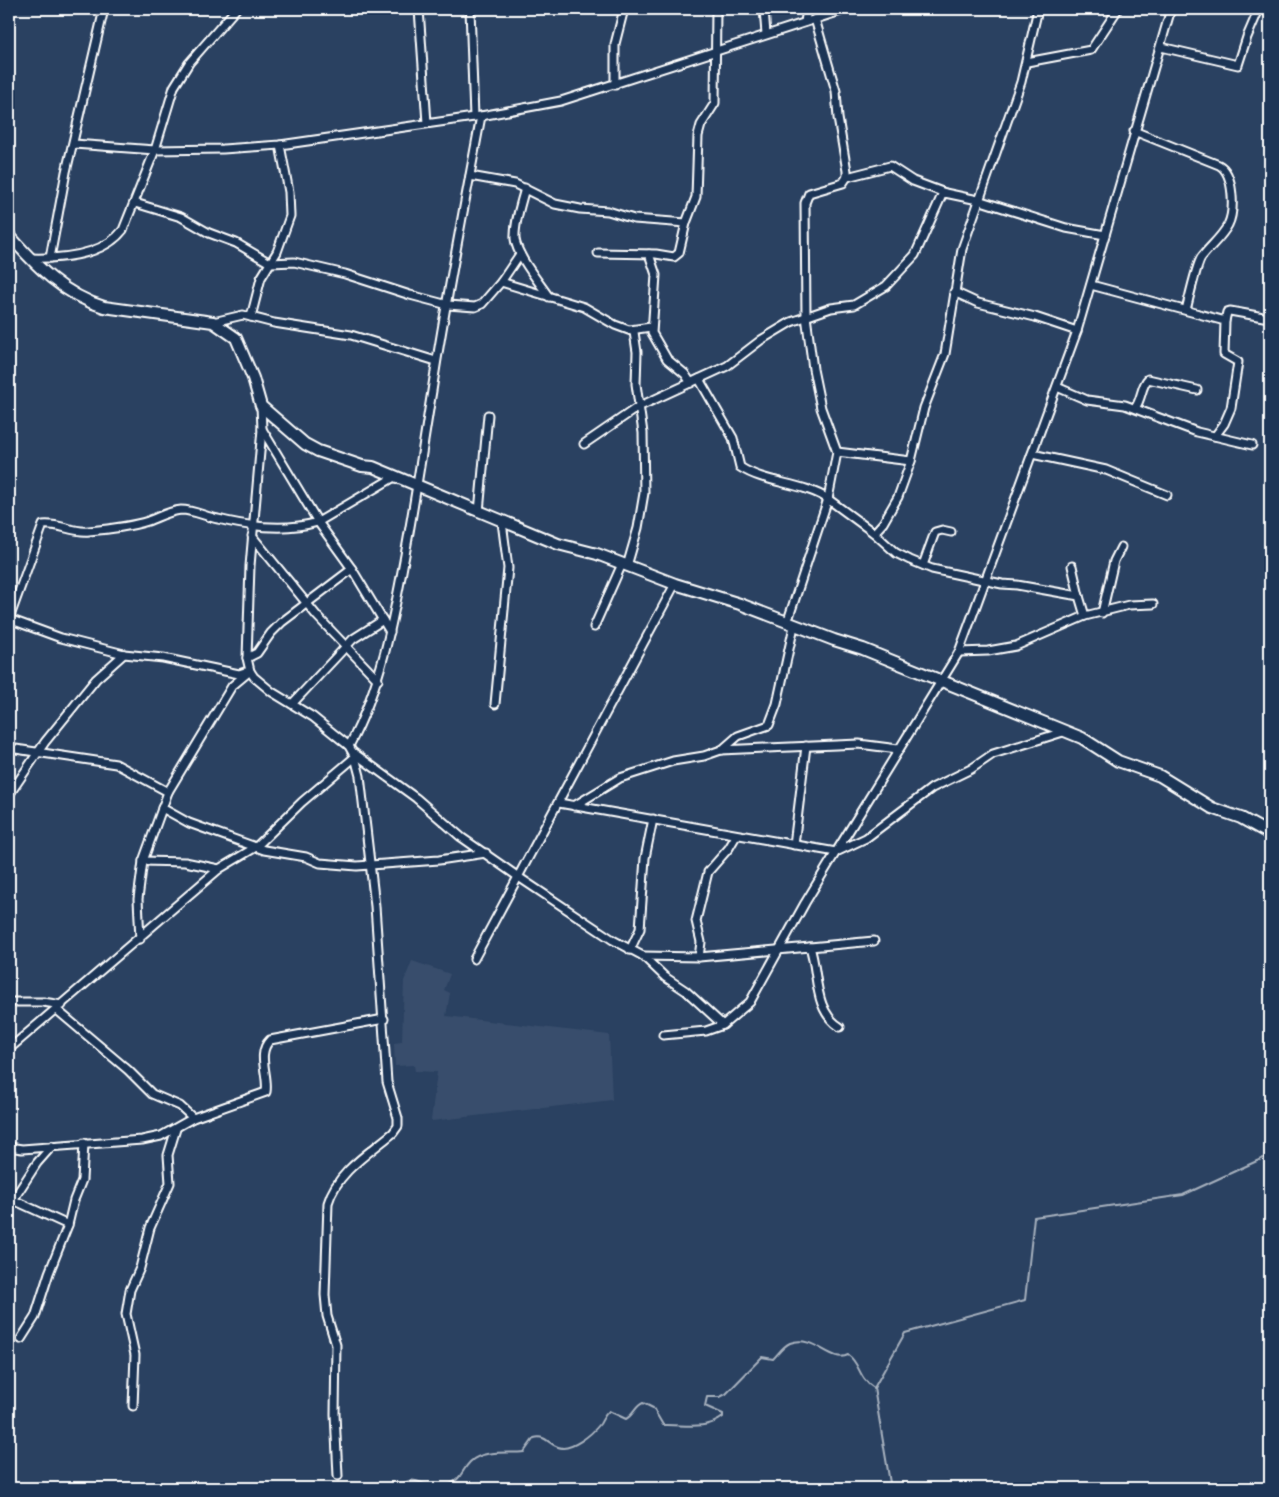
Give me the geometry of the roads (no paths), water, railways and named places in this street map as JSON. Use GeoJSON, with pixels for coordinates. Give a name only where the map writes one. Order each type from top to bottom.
{"type":"FeatureCollection","features":[{"type":"Feature","properties":{"kind":"street"},"geometry":{"type":"LineString","coordinates":[[50,258],[104,9]]}},
{"type":"Feature","properties":{"kind":"street"},"geometry":{"type":"LineString","coordinates":[[29,258],[50,258],[84,252],[106,246],[116,240],[123,230],[135,203],[155,150],[174,87],[190,62],[236,9]]}},
{"type":"Feature","properties":{"kind":"street"},"geometry":{"type":"LineString","coordinates":[[419,9],[427,122]]}},
{"type":"Feature","properties":{"kind":"street"},"geometry":{"type":"LineString","coordinates":[[349,746],[363,720],[378,680],[390,632],[418,486],[436,361],[448,305],[470,176],[478,116],[470,9]]}},
{"type":"Feature","properties":{"kind":"street"},"geometry":{"type":"LineString","coordinates":[[615,85],[615,44],[624,9]]}},
{"type":"Feature","properties":{"kind":"street"},"geometry":{"type":"LineString","coordinates":[[598,253],[677,256],[686,223],[696,197],[698,136],[701,124],[714,103],[716,9]]}},
{"type":"Feature","properties":{"kind":"street"},"geometry":{"type":"LineString","coordinates":[[764,9],[766,34]]}},
{"type":"Feature","properties":{"kind":"street"},"geometry":{"type":"LineString","coordinates":[[805,22],[807,9]]}},
{"type":"Feature","properties":{"kind":"street"},"geometry":{"type":"LineString","coordinates":[[74,144],[155,150],[280,145],[561,102],[847,9]]}},
{"type":"Feature","properties":{"kind":"street"},"geometry":{"type":"LineString","coordinates":[[874,533],[883,523],[898,497],[924,408],[945,354],[962,249],[1027,62],[1038,9]]}},
{"type":"Feature","properties":{"kind":"street"},"geometry":{"type":"LineString","coordinates":[[1027,62],[1091,50],[1118,9]]}},
{"type":"Feature","properties":{"kind":"street"},"geometry":{"type":"LineString","coordinates":[[663,1035],[706,1031],[723,1024],[750,1002],[778,950],[836,852],[939,681],[959,652],[988,580],[1077,331],[1171,9]]}},
{"type":"Feature","properties":{"kind":"street"},"geometry":{"type":"LineString","coordinates":[[1161,47],[1238,65],[1246,37],[1259,9]]}},
{"type":"Feature","properties":{"kind":"street"},"geometry":{"type":"LineString","coordinates":[[815,18],[836,90],[838,118],[847,177]]}},
{"type":"Feature","properties":{"kind":"street"},"geometry":{"type":"LineString","coordinates":[[1134,131],[1219,165],[1225,168],[1230,177],[1231,202],[1229,223],[1200,260],[1186,310]]}},
{"type":"Feature","properties":{"kind":"street"},"geometry":{"type":"LineString","coordinates":[[251,317],[261,278],[284,236],[290,216],[289,192],[280,145]]}},
{"type":"Feature","properties":{"kind":"street"},"geometry":{"type":"LineString","coordinates":[[721,750],[738,736],[769,725],[777,704],[790,624],[828,500],[836,452],[816,388],[806,316],[804,265],[806,197],[814,191],[843,183],[847,177],[890,166],[912,181],[945,193],[978,200],[1066,228],[1105,236]]}},
{"type":"Feature","properties":{"kind":"street"},"geometry":{"type":"LineString","coordinates":[[470,176],[515,184],[556,204],[580,209],[608,211],[649,221],[686,223]]}},
{"type":"Feature","properties":{"kind":"street"},"geometry":{"type":"LineString","coordinates":[[525,188],[515,238],[520,254],[549,298]]}},
{"type":"Feature","properties":{"kind":"street"},"geometry":{"type":"LineString","coordinates":[[584,444],[638,407],[727,366],[761,340],[806,316],[831,308],[854,305],[886,286],[915,255],[942,195],[945,193]]}},
{"type":"Feature","properties":{"kind":"street"},"geometry":{"type":"LineString","coordinates":[[135,203],[181,217],[209,233],[236,243],[270,262],[294,262],[345,274],[448,305],[475,307],[482,304],[501,282],[520,254]]}},
{"type":"Feature","properties":{"kind":"street"},"geometry":{"type":"LineString","coordinates":[[9,235],[29,258],[71,294],[87,302],[104,307],[213,322],[243,314],[351,335],[436,361]]}},
{"type":"Feature","properties":{"kind":"street"},"geometry":{"type":"LineString","coordinates":[[649,254],[656,275],[651,327],[654,341],[667,359],[685,374],[691,383]]}},
{"type":"Feature","properties":{"kind":"street"},"geometry":{"type":"LineString","coordinates":[[501,282],[584,307],[621,328],[630,330],[651,327]]}},
{"type":"Feature","properties":{"kind":"street"},"geometry":{"type":"LineString","coordinates":[[1091,285],[1225,321]]}},
{"type":"Feature","properties":{"kind":"street"},"geometry":{"type":"LineString","coordinates":[[954,292],[978,303],[1035,317],[1077,331]]}},
{"type":"Feature","properties":{"kind":"street"},"geometry":{"type":"LineString","coordinates":[[1214,436],[1224,424],[1231,408],[1237,365],[1237,360],[1224,354],[1227,312],[1230,310],[1270,318]]}},
{"type":"Feature","properties":{"kind":"street"},"geometry":{"type":"LineString","coordinates":[[213,322],[236,338],[253,378],[261,406],[262,429],[252,536],[247,658],[250,671],[254,677],[272,692],[313,717],[349,746],[354,755],[360,776],[370,865],[388,1082],[398,1118],[398,1126],[393,1134],[343,1176],[332,1188],[328,1203],[324,1295],[327,1316],[336,1345],[335,1414],[338,1476]]}},
{"type":"Feature","properties":{"kind":"street"},"geometry":{"type":"LineString","coordinates":[[594,627],[624,564],[638,528],[644,493],[643,433],[636,384],[637,352],[634,332],[630,330]]}},
{"type":"Feature","properties":{"kind":"street"},"geometry":{"type":"LineString","coordinates":[[699,379],[730,432],[740,467],[750,473],[813,492],[828,500],[874,533],[896,553],[923,565],[1002,584],[1079,596]]}},
{"type":"Feature","properties":{"kind":"street"},"geometry":{"type":"LineString","coordinates":[[1136,408],[1145,382],[1148,379],[1197,390]]}},
{"type":"Feature","properties":{"kind":"street"},"geometry":{"type":"LineString","coordinates":[[1057,387],[1074,397],[1136,408],[1197,432],[1252,445]]}},
{"type":"Feature","properties":{"kind":"street"},"geometry":{"type":"LineString","coordinates":[[261,406],[305,444],[318,451],[362,466],[373,467],[558,544],[597,554],[675,584],[740,604],[790,624],[863,649],[1063,732],[1082,738],[1118,761],[1160,776],[1212,808],[1241,818],[1270,834]]}},
{"type":"Feature","properties":{"kind":"street"},"geometry":{"type":"LineString","coordinates":[[479,512],[488,414]]}},
{"type":"Feature","properties":{"kind":"street"},"geometry":{"type":"LineString","coordinates":[[262,429],[318,522],[352,569],[390,632]]}},
{"type":"Feature","properties":{"kind":"street"},"geometry":{"type":"LineString","coordinates":[[836,452],[910,461]]}},
{"type":"Feature","properties":{"kind":"street"},"geometry":{"type":"LineString","coordinates":[[1032,454],[1106,470],[1167,495]]}},
{"type":"Feature","properties":{"kind":"street"},"geometry":{"type":"LineString","coordinates":[[250,671],[239,674],[163,658],[124,654],[61,638],[9,619],[43,525],[56,525],[78,531],[96,531],[147,521],[172,511],[181,510],[217,519],[253,524],[288,527],[304,526],[318,522],[396,476]]}},
{"type":"Feature","properties":{"kind":"street"},"geometry":{"type":"LineString","coordinates":[[495,704],[500,667],[500,626],[508,568],[502,522]]}},
{"type":"Feature","properties":{"kind":"street"},"geometry":{"type":"LineString","coordinates":[[923,565],[935,532],[942,530],[951,532]]}},
{"type":"Feature","properties":{"kind":"street"},"geometry":{"type":"LineString","coordinates":[[252,536],[308,604],[378,680]]}},
{"type":"Feature","properties":{"kind":"street"},"geometry":{"type":"LineString","coordinates":[[1102,613],[1114,561],[1121,547]]}},
{"type":"Feature","properties":{"kind":"street"},"geometry":{"type":"LineString","coordinates":[[1072,566],[1085,616]]}},
{"type":"Feature","properties":{"kind":"street"},"geometry":{"type":"LineString","coordinates":[[247,658],[257,654],[271,633],[352,569]]}},
{"type":"Feature","properties":{"kind":"street"},"geometry":{"type":"LineString","coordinates":[[474,959],[675,584]]}},
{"type":"Feature","properties":{"kind":"street"},"geometry":{"type":"LineString","coordinates":[[959,652],[988,651],[1016,646],[1085,616],[1128,605],[1153,604]]}},
{"type":"Feature","properties":{"kind":"street"},"geometry":{"type":"LineString","coordinates":[[292,704],[345,646],[383,620]]}},
{"type":"Feature","properties":{"kind":"street"},"geometry":{"type":"LineString","coordinates":[[9,796],[38,752],[96,679],[124,654]]}},
{"type":"Feature","properties":{"kind":"street"},"geometry":{"type":"LineString","coordinates":[[140,939],[138,899],[143,861],[168,792],[232,686],[250,671]]}},
{"type":"Feature","properties":{"kind":"street"},"geometry":{"type":"LineString","coordinates":[[559,803],[736,836],[836,852],[866,838],[932,788],[971,768],[993,754],[1063,732]]}},
{"type":"Feature","properties":{"kind":"street"},"geometry":{"type":"LineString","coordinates":[[574,806],[620,778],[673,761],[704,756],[721,750],[859,744],[898,749]]}},
{"type":"Feature","properties":{"kind":"street"},"geometry":{"type":"LineString","coordinates":[[794,845],[806,746]]}},
{"type":"Feature","properties":{"kind":"street"},"geometry":{"type":"LineString","coordinates":[[9,748],[116,764],[168,792]]}},
{"type":"Feature","properties":{"kind":"street"},"geometry":{"type":"LineString","coordinates":[[9,1050],[219,869],[256,847],[354,755]]}},
{"type":"Feature","properties":{"kind":"street"},"geometry":{"type":"LineString","coordinates":[[354,755],[416,798],[461,837],[517,876],[630,950],[643,956],[665,977],[686,991],[723,1024]]}},
{"type":"Feature","properties":{"kind":"street"},"geometry":{"type":"LineString","coordinates":[[162,808],[189,822],[256,847],[281,854],[306,857],[320,862],[357,866],[439,860],[486,853]]}},
{"type":"Feature","properties":{"kind":"street"},"geometry":{"type":"LineString","coordinates":[[630,950],[640,929],[645,858],[653,819]]}},
{"type":"Feature","properties":{"kind":"street"},"geometry":{"type":"LineString","coordinates":[[699,957],[701,942],[696,921],[708,872],[729,848],[736,836]]}},
{"type":"Feature","properties":{"kind":"street"},"geometry":{"type":"LineString","coordinates":[[143,861],[185,862],[219,869]]}},
{"type":"Feature","properties":{"kind":"street"},"geometry":{"type":"LineString","coordinates":[[643,956],[699,957],[874,941]]}},
{"type":"Feature","properties":{"kind":"street"},"geometry":{"type":"LineString","coordinates":[[810,947],[823,1010],[831,1021],[840,1027]]}},
{"type":"Feature","properties":{"kind":"street"},"geometry":{"type":"LineString","coordinates":[[9,1002],[43,1002],[59,1007],[152,1094],[180,1106],[193,1118]]}},
{"type":"Feature","properties":{"kind":"street"},"geometry":{"type":"LineString","coordinates":[[9,1148],[22,1149],[52,1145],[142,1140],[161,1136],[193,1118],[266,1092],[263,1056],[264,1049],[270,1040],[384,1019]]}},
{"type":"Feature","properties":{"kind":"street"},"geometry":{"type":"LineString","coordinates":[[133,1406],[135,1356],[126,1314],[130,1290],[140,1268],[150,1228],[170,1183],[168,1155],[176,1128]]}},
{"type":"Feature","properties":{"kind":"street"},"geometry":{"type":"LineString","coordinates":[[21,1339],[35,1317],[52,1265],[68,1225],[83,1174],[84,1143]]}},
{"type":"Feature","properties":{"kind":"street"},"geometry":{"type":"LineString","coordinates":[[52,1145],[11,1199],[68,1225]]}},
{"type":"Feature","properties":{"kind":"waterway"},"geometry":{"type":"LineString","coordinates":[[446,1486],[455,1481],[475,1458],[496,1453],[524,1452],[534,1438],[544,1438],[554,1445],[563,1448],[575,1445],[587,1437],[600,1424],[609,1411],[626,1419],[643,1403],[653,1408],[663,1425],[693,1426],[709,1424],[723,1417],[723,1414],[705,1406],[707,1397],[720,1397],[726,1394],[762,1357],[773,1359],[790,1343],[807,1342],[835,1356],[842,1357],[848,1355],[855,1362],[865,1380],[874,1388],[905,1333],[1025,1300],[1034,1217],[1183,1195],[1270,1155]]}},
{"type":"Feature","properties":{"kind":"waterway"},"geometry":{"type":"LineString","coordinates":[[874,1388],[890,1483],[898,1488]]}},
{"type":"Feature","properties":{"kind":"waterway"},"geometry":{"type":"LineString","coordinates":[[397,1488],[404,1483],[414,1480],[433,1487],[439,1487]]}}]}
